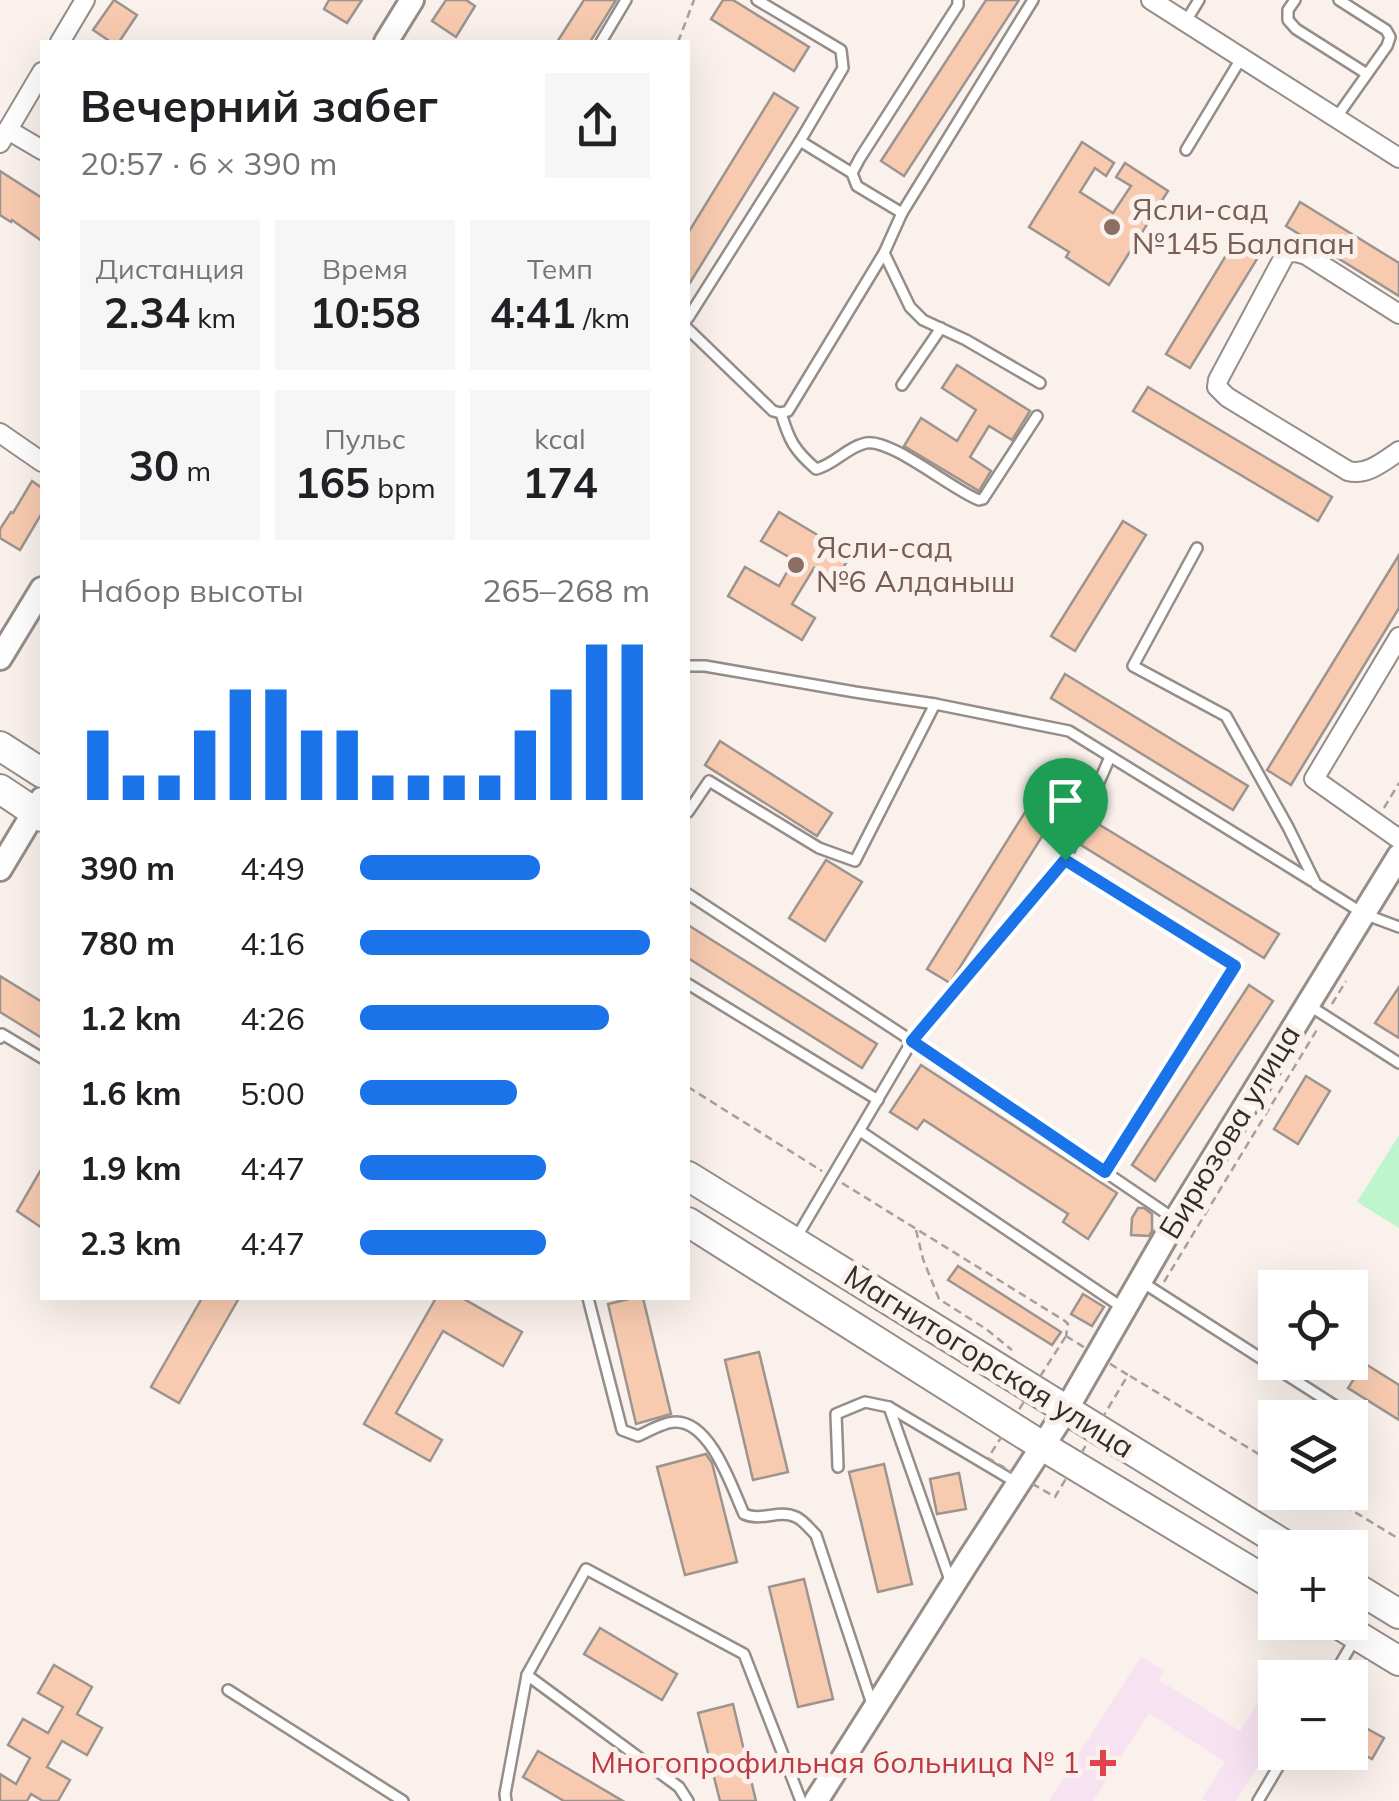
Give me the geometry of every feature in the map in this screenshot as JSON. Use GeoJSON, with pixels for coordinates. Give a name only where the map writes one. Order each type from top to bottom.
{"type":"FeatureCollection","features":[{"type":"Feature","properties":{"kind":"main road"},"geometry":{"type":"LineString","coordinates":[[0,746],[40,773]]}},
{"type":"Feature","properties":{"kind":"main road"},"geometry":{"type":"LineString","coordinates":[[0,790],[40,810]]}},
{"type":"Feature","properties":{"kind":"main road","name":"Магнитогорская улица"},"geometry":{"type":"LineString","coordinates":[[690,1177],[1261,1530]]}},
{"type":"Feature","properties":{"kind":"main road","name":"Магнитогорская улица"},"geometry":{"type":"LineString","coordinates":[[690,1223],[1044,1447],[1258,1576]]}},
{"type":"Feature","properties":{"kind":"main road"},"geometry":{"type":"LineString","coordinates":[[1368,1595],[1399,1614]]}},
{"type":"Feature","properties":{"kind":"main road"},"geometry":{"type":"LineString","coordinates":[[1364,1640],[1399,1662]]}},
{"type":"Feature","properties":{"kind":"street"},"geometry":{"type":"LineString","coordinates":[[61,40],[85,0]]}},
{"type":"Feature","properties":{"kind":"street"},"geometry":{"type":"LineString","coordinates":[[387,40],[412,0]]}},
{"type":"Feature","properties":{"kind":"street"},"geometry":{"type":"LineString","coordinates":[[1151,0],[1399,158]]}},
{"type":"Feature","properties":{"kind":"street"},"geometry":{"type":"LineString","coordinates":[[40,75],[4,136],[40,149]]}},
{"type":"Feature","properties":{"kind":"street"},"geometry":{"type":"LineString","coordinates":[[1399,314],[1306,255],[1286,253],[1217,386],[1228,397],[1348,471],[1358,474],[1399,450]]}},
{"type":"Feature","properties":{"kind":"street"},"geometry":{"type":"LineString","coordinates":[[0,433],[40,461]]}},
{"type":"Feature","properties":{"kind":"street"},"geometry":{"type":"LineString","coordinates":[[0,658],[40,600]]}},
{"type":"Feature","properties":{"kind":"street"},"geometry":{"type":"LineString","coordinates":[[1399,638],[1314,779],[1399,839]]}},
{"type":"Feature","properties":{"kind":"street"},"geometry":{"type":"LineString","coordinates":[[0,869],[40,810]]}},
{"type":"Feature","properties":{"kind":"street","name":"Бирюзова улица"},"geometry":{"type":"LineString","coordinates":[[1044,1447],[1124,1309],[1149,1286],[1176,1219],[1317,1010],[1364,914],[1399,856]]}},
{"type":"Feature","properties":{"kind":"street"},"geometry":{"type":"LineString","coordinates":[[816,1801],[1044,1447]]}},
{"type":"Feature","properties":{"kind":"lane"},"geometry":{"type":"LineString","coordinates":[[602,40],[626,0]]}},
{"type":"Feature","properties":{"kind":"lane"},"geometry":{"type":"LineString","coordinates":[[690,315],[843,68],[840,50],[757,0]]}},
{"type":"Feature","properties":{"kind":"lane"},"geometry":{"type":"LineString","coordinates":[[852,173],[958,0]]}},
{"type":"Feature","properties":{"kind":"lane"},"geometry":{"type":"LineString","coordinates":[[690,330],[773,411],[788,411],[884,253],[902,213],[1033,0]]}},
{"type":"Feature","properties":{"kind":"lane"},"geometry":{"type":"LineString","coordinates":[[1186,21],[1199,0]]}},
{"type":"Feature","properties":{"kind":"lane"},"geometry":{"type":"LineString","coordinates":[[1295,0],[1288,10],[1288,20],[1296,29],[1367,74]]}},
{"type":"Feature","properties":{"kind":"lane"},"geometry":{"type":"LineString","coordinates":[[1336,118],[1390,37],[1386,30],[1339,0]]}},
{"type":"Feature","properties":{"kind":"lane"},"geometry":{"type":"LineString","coordinates":[[1186,150],[1242,57]]}},
{"type":"Feature","properties":{"kind":"lane"},"geometry":{"type":"LineString","coordinates":[[800,141],[852,173],[857,186],[902,213]]}},
{"type":"Feature","properties":{"kind":"lane"},"geometry":{"type":"LineString","coordinates":[[884,253],[910,307],[923,320],[1040,382]]}},
{"type":"Feature","properties":{"kind":"lane"},"geometry":{"type":"LineString","coordinates":[[902,385],[942,328]]}},
{"type":"Feature","properties":{"kind":"lane"},"geometry":{"type":"LineString","coordinates":[[781,413],[789,440],[816,468],[823,468],[836,457],[868,442],[888,447],[979,500],[1037,416]]}},
{"type":"Feature","properties":{"kind":"lane"},"geometry":{"type":"LineString","coordinates":[[1197,548],[1133,666],[1226,716],[1316,884]]}},
{"type":"Feature","properties":{"kind":"lane"},"geometry":{"type":"LineString","coordinates":[[690,666],[935,704],[1069,731],[1364,914],[1399,927]]}},
{"type":"Feature","properties":{"kind":"lane"},"geometry":{"type":"LineString","coordinates":[[690,809],[708,781],[818,848],[855,860],[935,704]]}},
{"type":"Feature","properties":{"kind":"lane"},"geometry":{"type":"LineString","coordinates":[[794,1242],[912,1041],[1065,860],[1110,757]]}},
{"type":"Feature","properties":{"kind":"lane"},"geometry":{"type":"LineString","coordinates":[[1065,860],[1235,966],[1105,1172]]}},
{"type":"Feature","properties":{"kind":"lane"},"geometry":{"type":"LineString","coordinates":[[690,895],[1176,1219]]}},
{"type":"Feature","properties":{"kind":"lane"},"geometry":{"type":"LineString","coordinates":[[690,985],[878,1100]]}},
{"type":"Feature","properties":{"kind":"lane"},"geometry":{"type":"LineString","coordinates":[[1317,1010],[1399,1062]]}},
{"type":"Feature","properties":{"kind":"lane"},"geometry":{"type":"LineString","coordinates":[[0,1038],[2,1034],[40,1057]]}},
{"type":"Feature","properties":{"kind":"lane"},"geometry":{"type":"LineString","coordinates":[[860,1131],[1124,1309]]}},
{"type":"Feature","properties":{"kind":"lane"},"geometry":{"type":"LineString","coordinates":[[1149,1286],[1326,1400]]}},
{"type":"Feature","properties":{"kind":"lane"},"geometry":{"type":"LineString","coordinates":[[589,1300],[622,1430],[638,1436],[673,1421],[685,1424],[701,1434],[716,1452],[744,1514],[758,1519],[774,1514],[798,1517],[816,1535],[874,1710]]}},
{"type":"Feature","properties":{"kind":"lane"},"geometry":{"type":"LineString","coordinates":[[838,1468],[836,1414],[865,1402],[889,1407],[1019,1484]]}},
{"type":"Feature","properties":{"kind":"lane"},"geometry":{"type":"LineString","coordinates":[[889,1407],[952,1586]]}},
{"type":"Feature","properties":{"kind":"lane"},"geometry":{"type":"LineString","coordinates":[[506,1801],[527,1675],[586,1569],[744,1654],[801,1801]]}},
{"type":"Feature","properties":{"kind":"lane"},"geometry":{"type":"LineString","coordinates":[[527,1675],[679,1786],[688,1801]]}},
{"type":"Feature","properties":{"kind":"lane"},"geometry":{"type":"LineString","coordinates":[[228,1690],[403,1801]]}},
{"type":"Feature","properties":{"kind":"lane"},"geometry":{"type":"LineString","coordinates":[[1258,1801],[1276,1770]]}},
{"type":"Feature","properties":{"kind":"path"},"geometry":{"type":"LineString","coordinates":[[679,40],[694,0]]}},
{"type":"Feature","properties":{"kind":"path"},"geometry":{"type":"LineString","coordinates":[[1376,822],[1399,783]]}},
{"type":"Feature","properties":{"kind":"path"},"geometry":{"type":"LineString","coordinates":[[1149,1286],[1317,1010],[1354,968]]}},
{"type":"Feature","properties":{"kind":"path"},"geometry":{"type":"LineString","coordinates":[[690,1089],[1065,1321],[1066,1336]]}},
{"type":"Feature","properties":{"kind":"path"},"geometry":{"type":"LineString","coordinates":[[916,1229],[922,1259],[938,1299],[986,1329],[1021,1360]]}},
{"type":"Feature","properties":{"kind":"path"},"geometry":{"type":"LineString","coordinates":[[1032,1367],[1042,1373]]}},
{"type":"Feature","properties":{"kind":"path"},"geometry":{"type":"LineString","coordinates":[[1128,1375],[1258,1454]]}},
{"type":"Feature","properties":{"kind":"path"},"geometry":{"type":"LineString","coordinates":[[1351,1510],[1399,1539]]}},
{"type":"Feature","properties":{"kind":"shaded area"},"geometry":{"type":"Polygon","coordinates":[[[1141,1656],[1164,1671],[1159,1680],[1240,1731],[1258,1702],[1258,1766],[1236,1801],[1202,1798],[1225,1762],[1149,1713],[1093,1801],[1049,1801],[1141,1656]]]}},
{"type":"Feature","properties":{"kind":"green space"},"geometry":{"type":"Polygon","coordinates":[[[1399,1135],[1399,1228],[1357,1202],[1399,1135]]]}},
{"type":"Feature","properties":{"kind":"building"},"geometry":{"type":"Polygon","coordinates":[[[114,0],[137,15],[120,40],[108,40],[93,30],[114,0]]]}},
{"type":"Feature","properties":{"kind":"building"},"geometry":{"type":"Polygon","coordinates":[[[329,0],[362,0],[347,23],[324,9],[329,0]]]}},
{"type":"Feature","properties":{"kind":"building"},"geometry":{"type":"Polygon","coordinates":[[[446,0],[466,0],[475,6],[456,37],[432,21],[446,0]]]}},
{"type":"Feature","properties":{"kind":"building"},"geometry":{"type":"Polygon","coordinates":[[[584,0],[616,0],[591,40],[558,40],[584,0]]]}},
{"type":"Feature","properties":{"kind":"building"},"geometry":{"type":"Polygon","coordinates":[[[723,0],[733,0],[809,47],[794,71],[711,19],[723,0]]]}},
{"type":"Feature","properties":{"kind":"building"},"geometry":{"type":"Polygon","coordinates":[[[986,0],[1019,0],[904,176],[881,161],[986,0]]]}},
{"type":"Feature","properties":{"kind":"building"},"geometry":{"type":"Polygon","coordinates":[[[774,93],[798,108],[690,283],[690,230],[774,93]]]}},
{"type":"Feature","properties":{"kind":"building"},"geometry":{"type":"Polygon","coordinates":[[[1082,142],[1114,163],[1106,176],[1095,168],[1080,192],[1113,213],[1131,186],[1116,177],[1125,163],[1168,191],[1109,285],[1066,257],[1069,252],[1029,227],[1082,142]]]}},
{"type":"Feature","properties":{"kind":"building"},"geometry":{"type":"Polygon","coordinates":[[[0,171],[40,197],[40,240],[12,220],[0,215],[0,171]]]}},
{"type":"Feature","properties":{"kind":"building"},"geometry":{"type":"Polygon","coordinates":[[[1300,202],[1399,263],[1399,296],[1286,226],[1300,202]]]}},
{"type":"Feature","properties":{"kind":"building"},"geometry":{"type":"Polygon","coordinates":[[[1236,239],[1260,254],[1190,368],[1166,354],[1236,239]]]}},
{"type":"Feature","properties":{"kind":"building"},"geometry":{"type":"Polygon","coordinates":[[[957,365],[1030,411],[1012,440],[989,426],[970,457],[991,471],[979,491],[904,446],[921,418],[957,441],[976,410],[942,388],[957,365]]]}},
{"type":"Feature","properties":{"kind":"building"},"geometry":{"type":"Polygon","coordinates":[[[1148,387],[1332,497],[1318,521],[1133,411],[1148,387]]]}},
{"type":"Feature","properties":{"kind":"building"},"geometry":{"type":"Polygon","coordinates":[[[32,481],[40,487],[40,516],[20,550],[0,538],[0,529],[32,481]]]}},
{"type":"Feature","properties":{"kind":"building"},"geometry":{"type":"Polygon","coordinates":[[[779,512],[851,555],[835,581],[814,568],[792,604],[815,618],[802,640],[728,596],[745,567],[779,586],[794,560],[761,541],[779,512]]]}},
{"type":"Feature","properties":{"kind":"building"},"geometry":{"type":"Polygon","coordinates":[[[1123,521],[1146,535],[1075,651],[1051,636],[1123,521]]]}},
{"type":"Feature","properties":{"kind":"building"},"geometry":{"type":"Polygon","coordinates":[[[1399,555],[1399,608],[1291,785],[1267,770],[1399,555]]]}},
{"type":"Feature","properties":{"kind":"building"},"geometry":{"type":"Polygon","coordinates":[[[1065,674],[1248,786],[1233,810],[1051,698],[1065,674]]]}},
{"type":"Feature","properties":{"kind":"building"},"geometry":{"type":"Polygon","coordinates":[[[720,741],[832,813],[817,836],[705,765],[720,741]]]}},
{"type":"Feature","properties":{"kind":"building"},"geometry":{"type":"Polygon","coordinates":[[[1042,785],[1065,800],[950,983],[927,969],[1042,785]]]}},
{"type":"Feature","properties":{"kind":"building"},"geometry":{"type":"Polygon","coordinates":[[[1095,822],[1279,934],[1264,958],[1081,845],[1095,822]]]}},
{"type":"Feature","properties":{"kind":"building"},"geometry":{"type":"Polygon","coordinates":[[[826,860],[862,882],[825,941],[789,918],[826,860]]]}},
{"type":"Feature","properties":{"kind":"building"},"geometry":{"type":"Polygon","coordinates":[[[690,926],[877,1044],[862,1068],[690,959],[690,926]]]}},
{"type":"Feature","properties":{"kind":"building"},"geometry":{"type":"Polygon","coordinates":[[[0,976],[40,1001],[40,1037],[0,1012],[0,976]]]}},
{"type":"Feature","properties":{"kind":"building"},"geometry":{"type":"Polygon","coordinates":[[[1249,985],[1273,1001],[1155,1181],[1132,1165],[1249,985]]]}},
{"type":"Feature","properties":{"kind":"building"},"geometry":{"type":"Polygon","coordinates":[[[1399,987],[1399,1038],[1375,1023],[1399,987]]]}},
{"type":"Feature","properties":{"kind":"building"},"geometry":{"type":"Polygon","coordinates":[[[921,1065],[1117,1193],[1088,1239],[1063,1222],[1068,1214],[924,1120],[917,1129],[890,1112],[921,1065]]]}},
{"type":"Feature","properties":{"kind":"building"},"geometry":{"type":"Polygon","coordinates":[[[1306,1076],[1330,1091],[1298,1144],[1274,1129],[1306,1076]]]}},
{"type":"Feature","properties":{"kind":"building"},"geometry":{"type":"Polygon","coordinates":[[[40,1171],[40,1227],[17,1211],[40,1171]]]}},
{"type":"Feature","properties":{"kind":"building"},"geometry":{"type":"Polygon","coordinates":[[[1138,1208],[1152,1214],[1149,1236],[1131,1235],[1132,1218],[1138,1208]]]}},
{"type":"Feature","properties":{"kind":"building"},"geometry":{"type":"Polygon","coordinates":[[[958,1266],[1061,1332],[1052,1345],[948,1280],[958,1266]]]}},
{"type":"Feature","properties":{"kind":"building"},"geometry":{"type":"Polygon","coordinates":[[[1083,1294],[1104,1307],[1092,1326],[1071,1314],[1083,1294]]]}},
{"type":"Feature","properties":{"kind":"building"},"geometry":{"type":"Polygon","coordinates":[[[201,1300],[238,1300],[179,1403],[151,1387],[201,1300]]]}},
{"type":"Feature","properties":{"kind":"building"},"geometry":{"type":"Polygon","coordinates":[[[435,1300],[466,1300],[522,1332],[503,1366],[443,1331],[396,1413],[442,1440],[430,1461],[364,1424],[435,1300]]]}},
{"type":"Feature","properties":{"kind":"building"},"geometry":{"type":"Polygon","coordinates":[[[643,1300],[671,1414],[636,1424],[608,1304],[643,1300]]]}},
{"type":"Feature","properties":{"kind":"building"},"geometry":{"type":"Polygon","coordinates":[[[759,1352],[788,1472],[753,1480],[725,1360],[759,1352]]]}},
{"type":"Feature","properties":{"kind":"building"},"geometry":{"type":"Polygon","coordinates":[[[1368,1366],[1399,1385],[1399,1420],[1368,1400],[1348,1388],[1353,1380],[1368,1380],[1368,1366]]]}},
{"type":"Feature","properties":{"kind":"building"},"geometry":{"type":"Polygon","coordinates":[[[706,1454],[712,1463],[737,1562],[685,1575],[657,1467],[706,1454]]]}},
{"type":"Feature","properties":{"kind":"building"},"geometry":{"type":"Polygon","coordinates":[[[884,1464],[912,1584],[878,1592],[849,1472],[884,1464]]]}},
{"type":"Feature","properties":{"kind":"building"},"geometry":{"type":"Polygon","coordinates":[[[959,1473],[966,1509],[937,1514],[930,1479],[959,1473]]]}},
{"type":"Feature","properties":{"kind":"building"},"geometry":{"type":"Polygon","coordinates":[[[804,1579],[833,1699],[798,1707],[769,1587],[804,1579]]]}},
{"type":"Feature","properties":{"kind":"building"},"geometry":{"type":"Polygon","coordinates":[[[600,1628],[677,1674],[662,1700],[584,1654],[600,1628]]]}},
{"type":"Feature","properties":{"kind":"building"},"geometry":{"type":"Polygon","coordinates":[[[54,1665],[92,1687],[77,1714],[102,1728],[87,1755],[62,1741],[47,1767],[70,1780],[58,1801],[43,1801],[31,1794],[27,1801],[0,1801],[0,1774],[16,1784],[30,1758],[8,1745],[23,1719],[48,1733],[63,1707],[38,1693],[54,1665]]]}},
{"type":"Feature","properties":{"kind":"building"},"geometry":{"type":"Polygon","coordinates":[[[733,1704],[756,1801],[720,1801],[698,1713],[733,1704]]]}},
{"type":"Feature","properties":{"kind":"building"},"geometry":{"type":"Polygon","coordinates":[[[1368,1729],[1384,1738],[1372,1759],[1368,1757],[1368,1729]]]}},
{"type":"Feature","properties":{"kind":"building"},"geometry":{"type":"Polygon","coordinates":[[[538,1751],[623,1801],[564,1801],[523,1777],[538,1751]]]}},
{"type":"Feature","properties":{"kind":"place","name":"Ясли-сад №145 Балапан"},"geometry":{"type":"Point","coordinates":[1112,227]}},
{"type":"Feature","properties":{"kind":"place","name":"Ясли-сад №6 Алданыш"},"geometry":{"type":"Point","coordinates":[796,565]}},
{"type":"Feature","properties":{"kind":"place","name":"Многопрофильная больница № 1"},"geometry":{"type":"Point","coordinates":[1103,1763]}},
{"type":"Feature","properties":{"kind":"route"},"geometry":{"type":"LineString","coordinates":[[1065,860],[1235,966],[1105,1172],[912,1041],[1065,860]]}}]}
